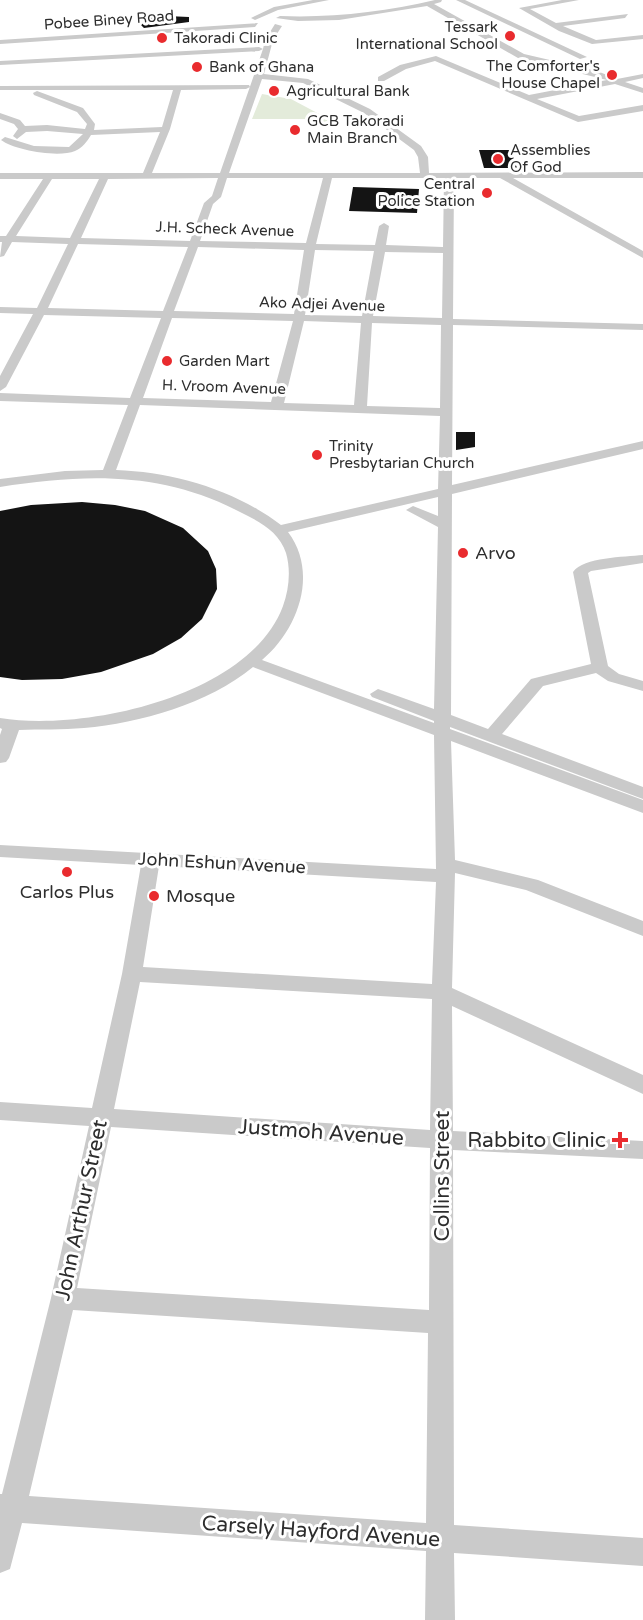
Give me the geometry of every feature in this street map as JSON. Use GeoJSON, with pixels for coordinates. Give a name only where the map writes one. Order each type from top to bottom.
{"type":"FeatureCollection","features":[{"type":"Feature","properties":{"kind":"street"},"geometry":{"type":"LineString","coordinates":[[259,24],[270,10],[326,0]]}},
{"type":"Feature","properties":{"kind":"street"},"geometry":{"type":"LineString","coordinates":[[259,24],[375,12],[444,0]]}},
{"type":"Feature","properties":{"kind":"street"},"geometry":{"type":"LineString","coordinates":[[459,0],[583,57]]}},
{"type":"Feature","properties":{"kind":"street"},"geometry":{"type":"LineString","coordinates":[[576,0],[523,8],[558,27],[597,42],[643,37]]}},
{"type":"Feature","properties":{"kind":"street"},"geometry":{"type":"LineString","coordinates":[[429,4],[521,56],[618,80],[643,91]]}},
{"type":"Feature","properties":{"kind":"street"},"geometry":{"type":"LineString","coordinates":[[270,10],[272,15],[280,21]]}},
{"type":"Feature","properties":{"kind":"street"},"geometry":{"type":"LineString","coordinates":[[532,33],[625,16]]}},
{"type":"Feature","properties":{"kind":"street"},"geometry":{"type":"LineString","coordinates":[[259,24],[280,21]]}},
{"type":"Feature","properties":{"kind":"street"},"geometry":{"type":"LineString","coordinates":[[218,176],[259,76],[269,40],[280,21]]}},
{"type":"Feature","properties":{"kind":"street","name":"Pobee Biney Road"},"geometry":{"type":"LineString","coordinates":[[3,41],[259,24]]}},
{"type":"Feature","properties":{"kind":"street"},"geometry":{"type":"LineString","coordinates":[[109,472],[193,243],[209,203],[216,196],[218,176],[261,39]]}},
{"type":"Feature","properties":{"kind":"street"},"geometry":{"type":"LineString","coordinates":[[3,41],[20,70]]}},
{"type":"Feature","properties":{"kind":"street"},"geometry":{"type":"LineString","coordinates":[[0,63],[259,50]]}},
{"type":"Feature","properties":{"kind":"street"},"geometry":{"type":"LineString","coordinates":[[144,56],[150,64]]}},
{"type":"Feature","properties":{"kind":"street"},"geometry":{"type":"LineString","coordinates":[[381,79],[403,67],[436,58],[578,119],[643,108]]}},
{"type":"Feature","properties":{"kind":"street"},"geometry":{"type":"LineString","coordinates":[[259,76],[305,81],[368,111],[418,148],[423,158],[425,177]]}},
{"type":"Feature","properties":{"kind":"street"},"geometry":{"type":"LineString","coordinates":[[527,98],[643,76]]}},
{"type":"Feature","properties":{"kind":"street"},"geometry":{"type":"LineString","coordinates":[[0,88],[26,83],[163,83],[178,87],[246,87]]}},
{"type":"Feature","properties":{"kind":"street"},"geometry":{"type":"LineString","coordinates":[[3,140],[33,149],[70,150],[75,149],[90,132],[91,124],[80,110],[26,83]]}},
{"type":"Feature","properties":{"kind":"street"},"geometry":{"type":"LineString","coordinates":[[146,176],[166,129],[178,87]]}},
{"type":"Feature","properties":{"kind":"street"},"geometry":{"type":"LineString","coordinates":[[0,116],[17,122],[23,129],[90,132],[166,129]]}},
{"type":"Feature","properties":{"kind":"street"},"geometry":{"type":"LineString","coordinates":[[3,140],[19,135],[23,129]]}},
{"type":"Feature","properties":{"kind":"street"},"geometry":{"type":"LineString","coordinates":[[0,176],[643,175]]}},
{"type":"Feature","properties":{"kind":"street"},"geometry":{"type":"LineString","coordinates":[[0,254],[5,239],[49,176]]}},
{"type":"Feature","properties":{"kind":"street"},"geometry":{"type":"LineString","coordinates":[[0,387],[41,310],[105,176]]}},
{"type":"Feature","properties":{"kind":"street"},"geometry":{"type":"LineString","coordinates":[[502,176],[643,255]]}},
{"type":"Feature","properties":{"kind":"street"},"geometry":{"type":"LineString","coordinates":[[277,405],[299,318],[310,247],[328,177]]}},
{"type":"Feature","properties":{"kind":"street","name":"Collins Street"},"geometry":{"type":"LineString","coordinates":[[440,1620],[442,992],[445,870],[442,724],[449,177]]}},
{"type":"Feature","properties":{"kind":"street"},"geometry":{"type":"LineString","coordinates":[[360,409],[368,320],[384,226]]}},
{"type":"Feature","properties":{"kind":"street","name":"J.H. Scheck Avenue"},"geometry":{"type":"LineString","coordinates":[[5,239],[449,250]]}},
{"type":"Feature","properties":{"kind":"street","name":"Ako Adjei Avenue"},"geometry":{"type":"LineString","coordinates":[[0,309],[643,327]]}},
{"type":"Feature","properties":{"kind":"street","name":"H. Vroom Avenue"},"geometry":{"type":"LineString","coordinates":[[0,397],[447,412]]}},
{"type":"Feature","properties":{"kind":"street"},"geometry":{"type":"LineString","coordinates":[[283,535],[413,510],[446,498],[643,446]]}},
{"type":"Feature","properties":{"kind":"street"},"geometry":{"type":"LineString","coordinates":[[283,535],[643,454]]}},
{"type":"Feature","properties":{"kind":"street"},"geometry":{"type":"LineString","coordinates":[[0,483],[49,475],[109,472],[148,476],[191,485],[229,499],[283,535],[294,558],[297,575],[291,614],[257,657],[217,684],[156,709],[85,723],[6,724],[0,758]]}},
{"type":"Feature","properties":{"kind":"street"},"geometry":{"type":"LineString","coordinates":[[413,510],[445,525]]}},
{"type":"Feature","properties":{"kind":"street"},"geometry":{"type":"LineString","coordinates":[[643,558],[587,567],[580,572],[603,674],[643,686]]}},
{"type":"Feature","properties":{"kind":"street"},"geometry":{"type":"LineString","coordinates":[[257,657],[442,724],[643,807]]}},
{"type":"Feature","properties":{"kind":"street"},"geometry":{"type":"LineString","coordinates":[[492,736],[537,682],[600,668]]}},
{"type":"Feature","properties":{"kind":"street"},"geometry":{"type":"LineString","coordinates":[[442,724],[492,736],[643,793]]}},
{"type":"Feature","properties":{"kind":"street","name":"John Eshun Avenue"},"geometry":{"type":"LineString","coordinates":[[0,851],[445,870],[531,885],[643,929]]}},
{"type":"Feature","properties":{"kind":"street","name":"John Arthur Street"},"geometry":{"type":"LineString","coordinates":[[0,1559],[5,1508],[63,1298],[132,974],[151,859]]}},
{"type":"Feature","properties":{"kind":"street"},"geometry":{"type":"LineString","coordinates":[[132,974],[442,992],[643,1085]]}},
{"type":"Feature","properties":{"kind":"street","name":"Justmoh Avenue"},"geometry":{"type":"LineString","coordinates":[[0,1111],[442,1140],[643,1150]]}},
{"type":"Feature","properties":{"kind":"street"},"geometry":{"type":"LineString","coordinates":[[63,1298],[441,1322]]}},
{"type":"Feature","properties":{"kind":"street","name":"Carsely Hayford Avenue"},"geometry":{"type":"LineString","coordinates":[[5,1508],[440,1540],[643,1552]]}},
{"type":"Feature","properties":{"kind":"green space"},"geometry":{"type":"Polygon","coordinates":[[[262,94],[291,99],[338,124],[331,128],[330,123],[315,119],[252,119],[262,94]]]}},
{"type":"Feature","properties":{"kind":"building"},"geometry":{"type":"Polygon","coordinates":[[[144,15],[189,17],[189,22],[144,28],[141,25],[144,15]]]}},
{"type":"Feature","properties":{"kind":"building","name":"Assemblies Of God"},"geometry":{"type":"Polygon","coordinates":[[[479,150],[511,150],[517,168],[484,168],[479,150]]]}},
{"type":"Feature","properties":{"kind":"building"},"geometry":{"type":"Polygon","coordinates":[[[353,187],[419,189],[417,213],[349,211],[353,187]]]}},
{"type":"Feature","properties":{"kind":"building"},"geometry":{"type":"Polygon","coordinates":[[[456,432],[475,432],[475,447],[456,450],[456,432]]]}},
{"type":"Feature","properties":{"kind":"building"},"geometry":{"type":"Polygon","coordinates":[[[82,502],[145,511],[183,528],[208,551],[216,569],[217,589],[202,619],[181,638],[153,654],[101,672],[62,679],[22,680],[0,677],[0,511],[31,505],[82,502]]]}},
{"type":"Feature","properties":{"kind":"place","name":"Tessark International School"},"geometry":{"type":"Point","coordinates":[510,36]}},
{"type":"Feature","properties":{"kind":"place","name":"Takoradi Clinic"},"geometry":{"type":"Point","coordinates":[162,38]}},
{"type":"Feature","properties":{"kind":"place","name":"Bank of Ghana"},"geometry":{"type":"Point","coordinates":[197,67]}},
{"type":"Feature","properties":{"kind":"place","name":"The Comforter's House Chapel"},"geometry":{"type":"Point","coordinates":[612,75]}},
{"type":"Feature","properties":{"kind":"place","name":"Agricultural Bank"},"geometry":{"type":"Point","coordinates":[274,91]}},
{"type":"Feature","properties":{"kind":"place","name":"GCB Takoradi Main Branch"},"geometry":{"type":"Point","coordinates":[295,130]}},
{"type":"Feature","properties":{"kind":"place","name":"Assemblies Of God"},"geometry":{"type":"Point","coordinates":[498,159]}},
{"type":"Feature","properties":{"kind":"place","name":"Central Police Station"},"geometry":{"type":"Point","coordinates":[487,193]}},
{"type":"Feature","properties":{"kind":"place","name":"Garden Mart"},"geometry":{"type":"Point","coordinates":[167,361]}},
{"type":"Feature","properties":{"kind":"place","name":"Trinity Presbytarian Church"},"geometry":{"type":"Point","coordinates":[317,455]}},
{"type":"Feature","properties":{"kind":"place","name":"Arvo"},"geometry":{"type":"Point","coordinates":[463,553]}},
{"type":"Feature","properties":{"kind":"place","name":"Carlos Plus"},"geometry":{"type":"Point","coordinates":[67,872]}},
{"type":"Feature","properties":{"kind":"place","name":"Mosque"},"geometry":{"type":"Point","coordinates":[154,896]}},
{"type":"Feature","properties":{"kind":"place","name":"Rabbito Clinic"},"geometry":{"type":"Point","coordinates":[620,1140]}}]}
